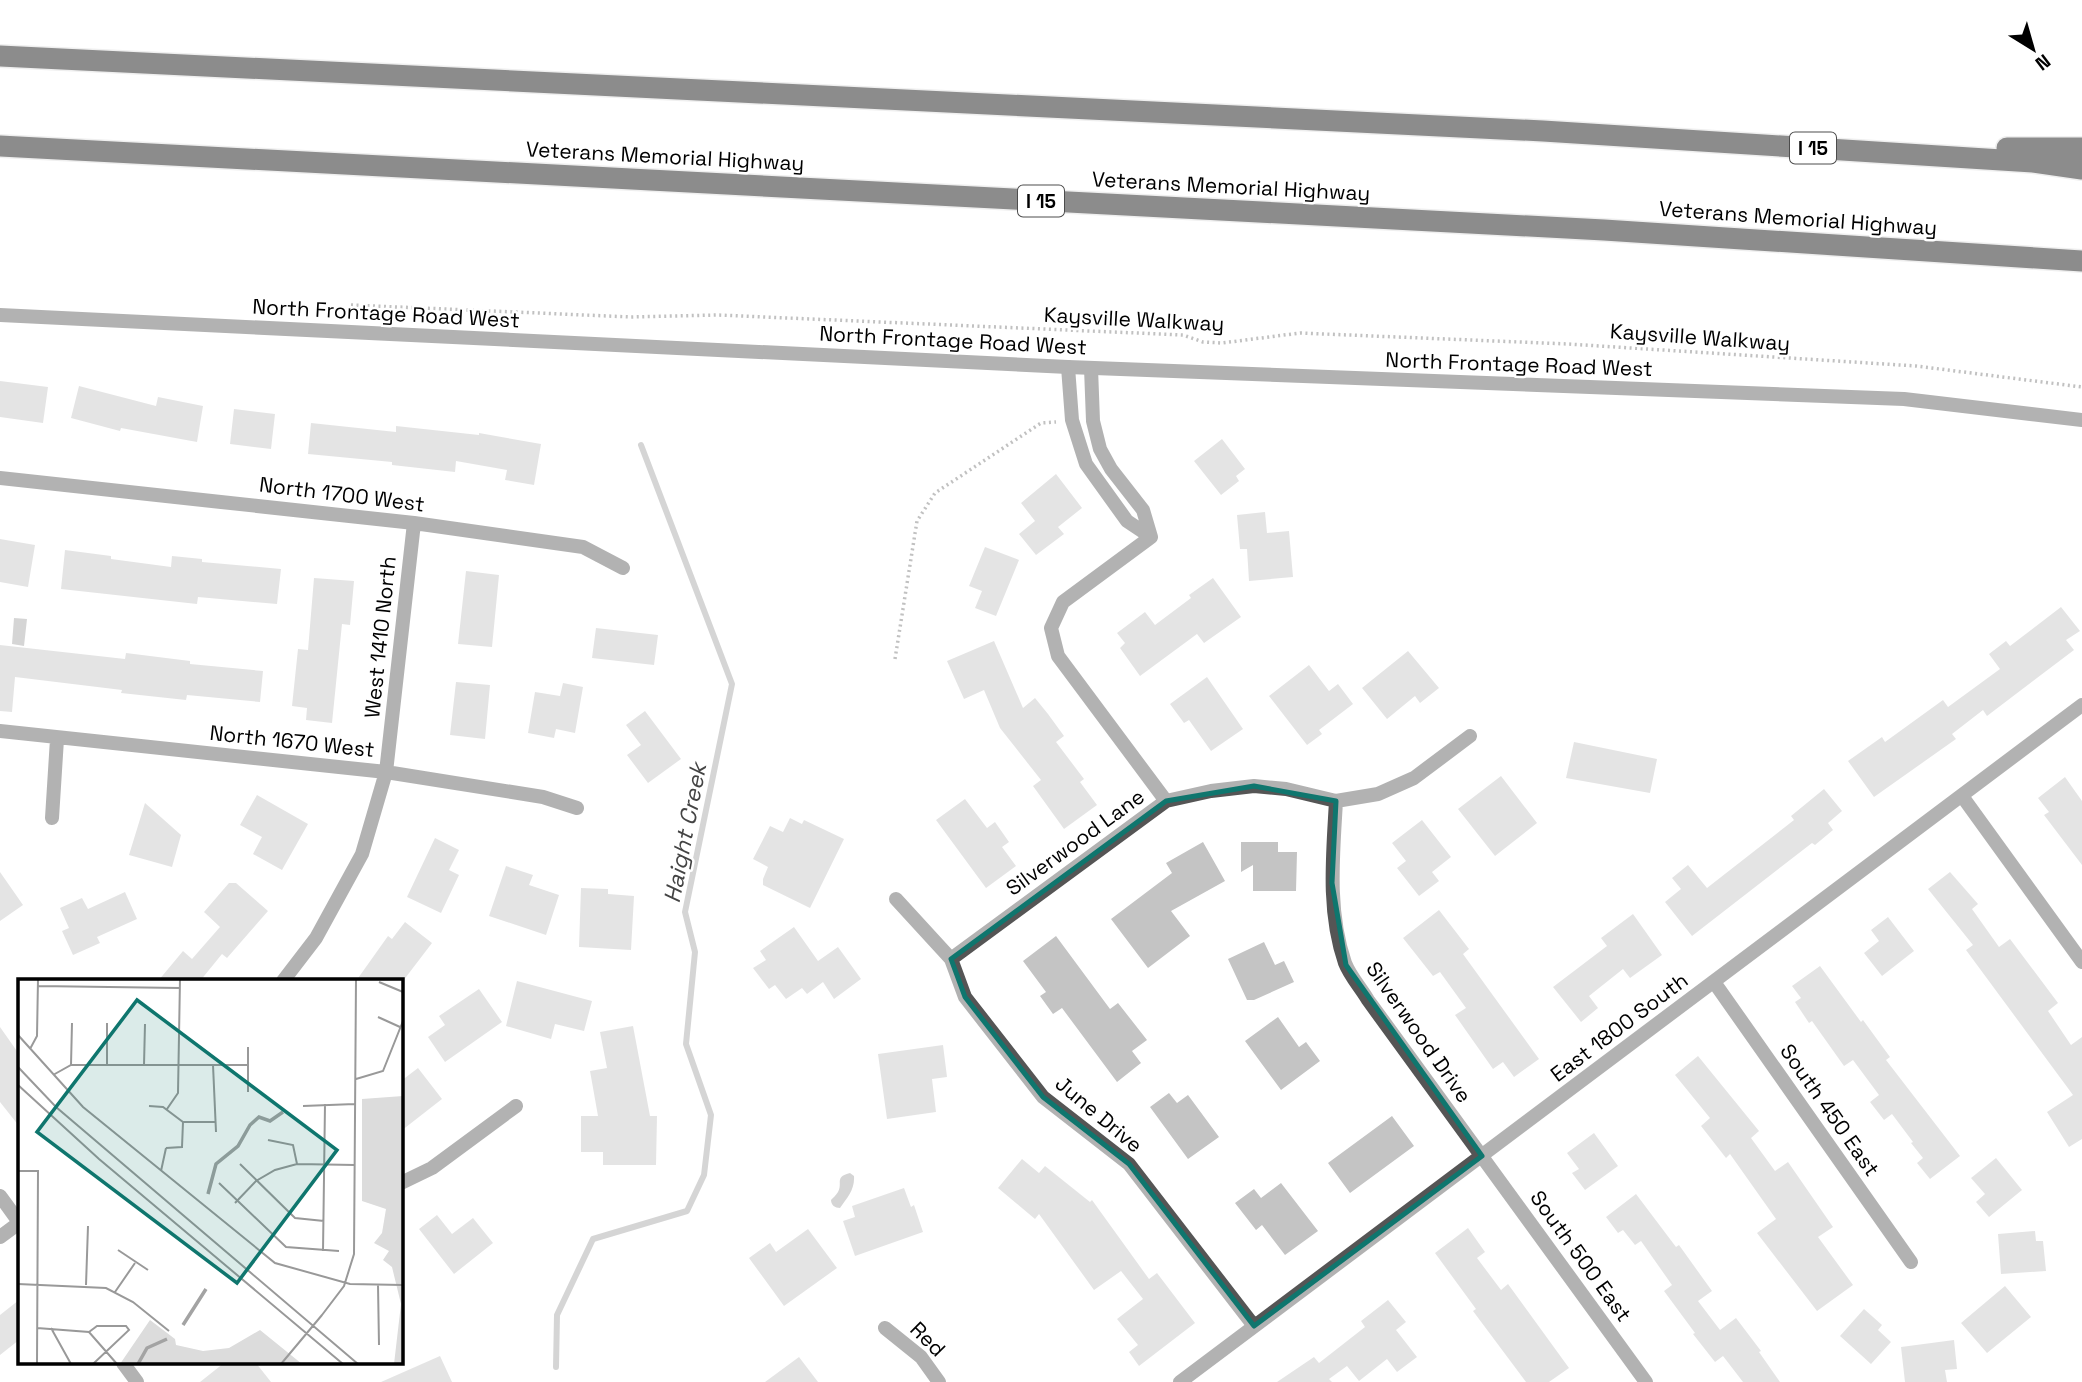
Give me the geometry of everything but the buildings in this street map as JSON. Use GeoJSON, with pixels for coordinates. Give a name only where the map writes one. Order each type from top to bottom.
{"type":"FeatureCollection","features":[{"type":"Feature","properties":{"kind":"highway","name":"I 15"},"geometry":{"type":"LineString","coordinates":[[0,56],[1543,131],[2033,162],[2082,169]]}},
{"type":"Feature","properties":{"kind":"highway","name":"Veterans Memorial Highway"},"geometry":{"type":"LineString","coordinates":[[0,146],[1590,229],[2082,261]]}},
{"type":"Feature","properties":{"kind":"highway"},"geometry":{"type":"LineString","coordinates":[[1814,148],[2082,148]]}},
{"type":"Feature","properties":{"kind":"street","name":"North Frontage Road West"},"geometry":{"type":"LineString","coordinates":[[0,315],[1068,367],[1904,399],[2082,419]]}},
{"type":"Feature","properties":{"kind":"street"},"geometry":{"type":"LineString","coordinates":[[1068,367],[1072,420],[1086,464],[1127,521],[1151,537]]}},
{"type":"Feature","properties":{"kind":"street"},"geometry":{"type":"LineString","coordinates":[[1091,368],[1093,421],[1100,449],[1111,469],[1143,510],[1151,537]]}},
{"type":"Feature","properties":{"kind":"street","name":"North 1700 West"},"geometry":{"type":"LineString","coordinates":[[0,478],[414,523],[583,547],[623,568]]}},
{"type":"Feature","properties":{"kind":"street","name":"West 1410 North"},"geometry":{"type":"LineString","coordinates":[[285,979],[316,938],[362,854],[386,772],[414,523]]}},
{"type":"Feature","properties":{"kind":"street"},"geometry":{"type":"LineString","coordinates":[[1151,537],[1063,602],[1051,628],[1058,656],[1166,801]]}},
{"type":"Feature","properties":{"kind":"street","name":"East 1800 South"},"geometry":{"type":"LineString","coordinates":[[1180,1382],[2082,705]]}},
{"type":"Feature","properties":{"kind":"street","name":"North 1670 West"},"geometry":{"type":"LineString","coordinates":[[0,731],[386,772],[543,797],[577,808]]}},
{"type":"Feature","properties":{"kind":"street","name":"Silverwood Lane"},"geometry":{"type":"LineString","coordinates":[[951,959],[1166,801],[1211,791],[1254,786],[1286,789],[1336,801],[1378,794],[1415,778],[1470,736]]}},
{"type":"Feature","properties":{"kind":"street"},"geometry":{"type":"LineString","coordinates":[[52,818],[58,739]]}},
{"type":"Feature","properties":{"kind":"street"},"geometry":{"type":"LineString","coordinates":[[1962,796],[2082,962]]}},
{"type":"Feature","properties":{"kind":"street","name":"Silverwood Drive"},"geometry":{"type":"LineString","coordinates":[[1336,801],[1332,883],[1337,925],[1346,964],[1368,1000],[1482,1156]]}},
{"type":"Feature","properties":{"kind":"street","name":"June Drive"},"geometry":{"type":"LineString","coordinates":[[896,899],[951,959],[965,997],[1043,1097],[1129,1164],[1254,1326]]}},
{"type":"Feature","properties":{"kind":"street","name":"South 450 East"},"geometry":{"type":"LineString","coordinates":[[1714,982],[1911,1262]]}},
{"type":"Feature","properties":{"kind":"street"},"geometry":{"type":"LineString","coordinates":[[402,1183],[432,1168],[516,1106]]}},
{"type":"Feature","properties":{"kind":"street","name":"South 500 East"},"geometry":{"type":"LineString","coordinates":[[1482,1156],[1646,1382]]}},
{"type":"Feature","properties":{"kind":"street"},"geometry":{"type":"LineString","coordinates":[[0,1196],[18,1222]]}},
{"type":"Feature","properties":{"kind":"street"},"geometry":{"type":"LineString","coordinates":[[0,1237],[18,1224]]}},
{"type":"Feature","properties":{"kind":"street","name":"Red"},"geometry":{"type":"LineString","coordinates":[[885,1328],[921,1357],[939,1382]]}},
{"type":"Feature","properties":{"kind":"street"},"geometry":{"type":"LineString","coordinates":[[124,1364],[137,1382]]}},
{"type":"Feature","properties":{"kind":"path","name":"Kaysville Walkway"},"geometry":{"type":"LineString","coordinates":[[351,305],[631,317],[718,315],[1183,335],[1203,342],[1222,343],[1300,333],[1568,344],[1916,366],[2082,387]]}},
{"type":"Feature","properties":{"kind":"path"},"geometry":{"type":"LineString","coordinates":[[895,659],[917,521],[935,493],[1041,423],[1072,420]]}},
{"type":"Feature","properties":{"kind":"highlighted area"},"geometry":{"type":"Polygon","coordinates":[[[1254,786],[1336,801],[1332,883],[1346,965],[1482,1156],[1254,1326],[1129,1164],[1043,1097],[965,997],[951,959],[1166,801],[1254,786]]]}},
{"type":"Feature","properties":{"kind":"shaded area"},"geometry":{"type":"Polygon","coordinates":[[[14,618],[27,619],[24,646],[12,644],[14,618]]]}},
{"type":"Feature","properties":{"kind":"shaded area"},"geometry":{"type":"Polygon","coordinates":[[[850,1173],[854,1176],[852,1190],[840,1208],[836,1207],[831,1200],[838,1192],[840,1178],[850,1173]]]}},
{"type":"Feature","properties":{"kind":"waterway","name":"Haight Creek"},"geometry":{"type":"LineString","coordinates":[[556,1367],[557,1315],[593,1239],[687,1211],[704,1175],[711,1115],[686,1044],[695,952],[685,912],[732,684],[641,445]]}}]}
